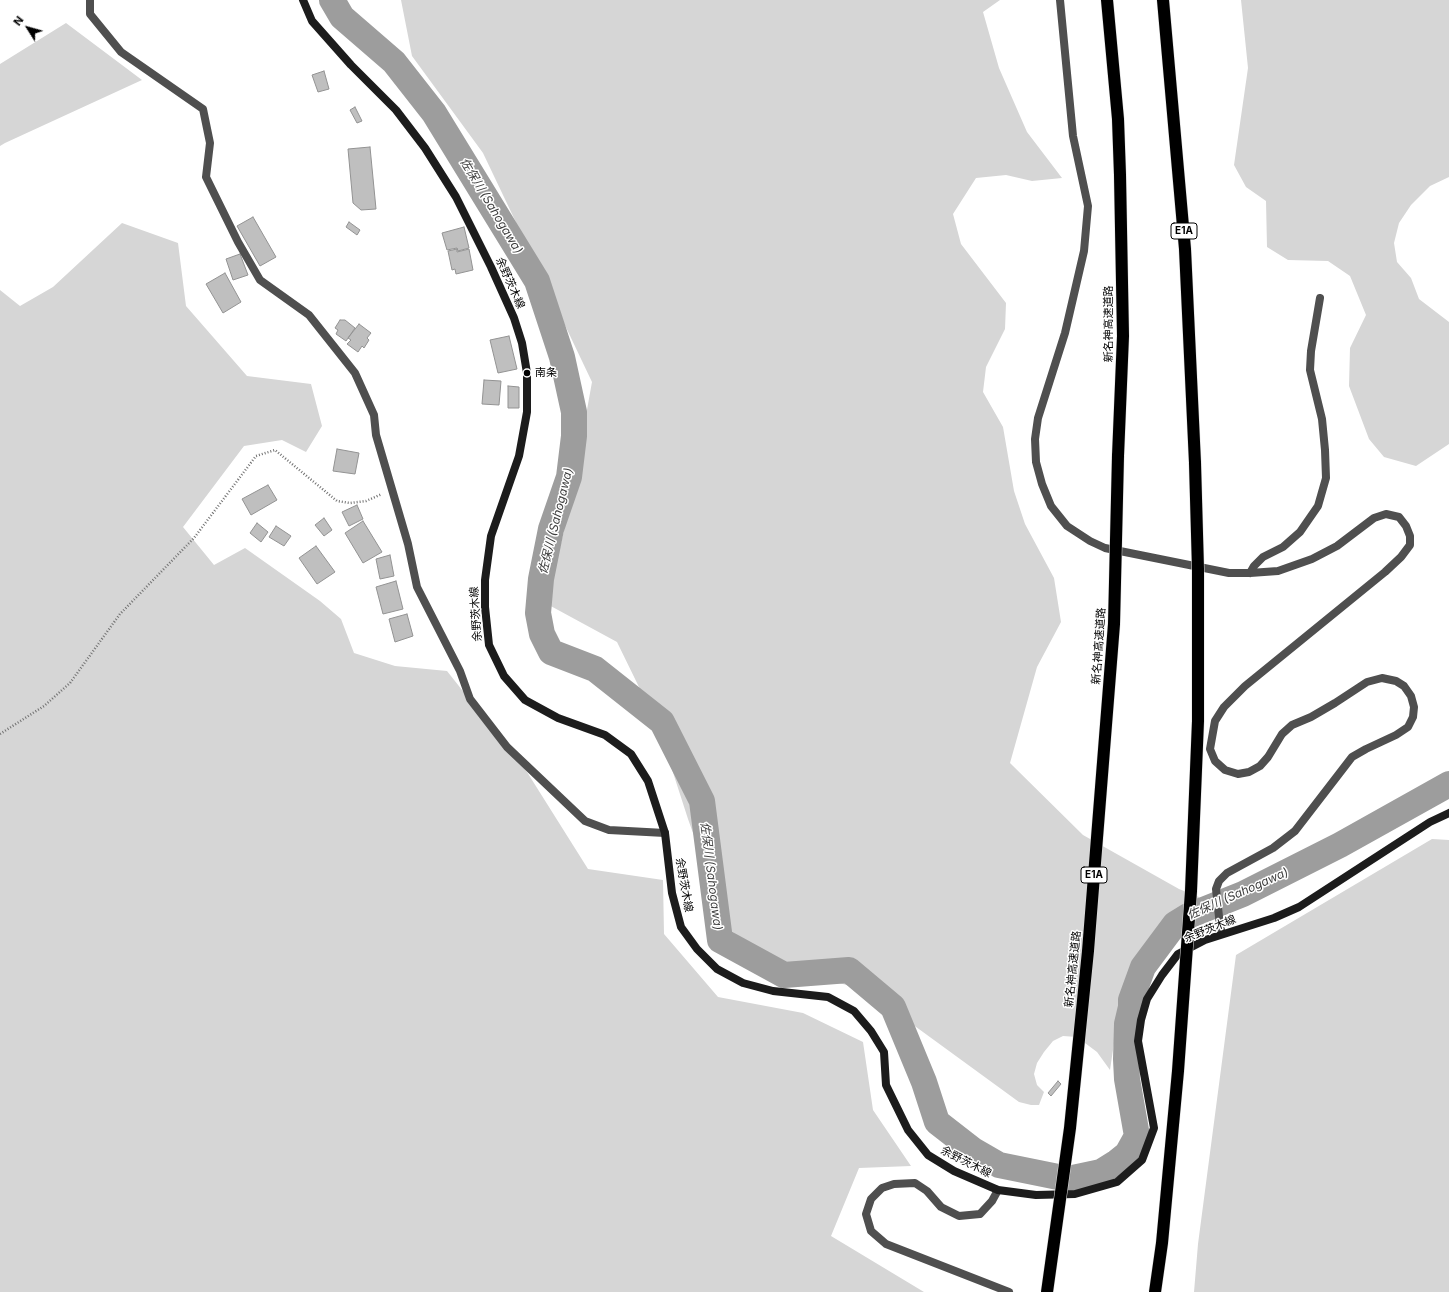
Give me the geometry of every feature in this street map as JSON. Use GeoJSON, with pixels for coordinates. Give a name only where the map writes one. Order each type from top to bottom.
{"type":"FeatureCollection","features":[{"type":"Feature","properties":{"kind":"highway"},"geometry":{"type":"LineString","coordinates":[[1100,0],[1118,119]]}},
{"type":"Feature","properties":{"kind":"highway","name":"新名神高速道路"},"geometry":{"type":"LineString","coordinates":[[1047,1292],[1070,1128],[1088,951],[1114,624],[1118,456],[1123,336],[1118,119],[1107,0]]}},
{"type":"Feature","properties":{"kind":"highway","name":"E1A"},"geometry":{"type":"LineString","coordinates":[[1155,1292],[1162,1243],[1178,1072],[1191,891],[1198,721],[1198,569],[1195,463],[1185,249],[1163,0]]}},
{"type":"Feature","properties":{"kind":"main road","name":"余野茨木線"},"geometry":{"type":"LineString","coordinates":[[303,0],[312,21],[351,65],[396,110],[429,154],[456,197],[491,267],[514,318],[522,343],[527,373],[527,412],[519,456],[491,536],[484,580],[484,607],[489,645],[504,676],[525,700],[558,718],[605,736],[631,754],[648,780],[665,833],[672,893],[682,927],[697,949],[718,969],[743,983],[773,991],[828,997],[854,1011],[871,1031],[884,1052],[886,1084],[908,1130],[928,1155],[954,1171],[998,1190],[1036,1195],[1075,1194],[1117,1182],[1142,1160],[1154,1128],[1138,1041],[1141,1020],[1147,999],[1162,975],[1178,954],[1221,930],[1274,918],[1299,907],[1430,822],[1449,813]]}},
{"type":"Feature","properties":{"kind":"street"},"geometry":{"type":"LineString","coordinates":[[90,0],[90,14],[121,52],[203,109],[210,143],[206,177],[238,242],[260,280],[309,315],[355,373],[374,415],[376,435],[408,544],[418,587],[460,672],[470,699],[507,747],[585,821],[609,830],[665,833]]}},
{"type":"Feature","properties":{"kind":"street"},"geometry":{"type":"LineString","coordinates":[[1060,0],[1073,136],[1088,206],[1084,251],[1065,333],[1038,418],[1036,462],[1042,484],[1051,506],[1068,526],[1090,541],[1105,548],[1229,573],[1278,571],[1312,560],[1337,546],[1374,518],[1386,514],[1399,517],[1406,526],[1410,536],[1410,545],[1402,557],[1245,686],[1224,707],[1215,721],[1210,749],[1215,761],[1225,770],[1238,774],[1249,772],[1260,766],[1282,734],[1292,725],[1311,717],[1367,682],[1382,678],[1396,681],[1404,686],[1411,696],[1414,707],[1413,717],[1408,727],[1396,735],[1352,757],[1295,832],[1273,848],[1227,873],[1219,881],[1216,889],[1221,930]]}},
{"type":"Feature","properties":{"kind":"street"},"geometry":{"type":"LineString","coordinates":[[1250,573],[1254,566],[1263,557],[1283,547],[1300,532],[1318,506],[1326,478],[1326,450],[1322,419],[1310,370],[1310,351],[1320,298]]}},
{"type":"Feature","properties":{"kind":"street"},"geometry":{"type":"LineString","coordinates":[[998,1190],[992,1201],[980,1214],[959,1216],[941,1207],[927,1191],[914,1183],[894,1184],[882,1188],[872,1199],[866,1214],[871,1231],[886,1244],[1009,1292]]}},
{"type":"Feature","properties":{"kind":"path"},"geometry":{"type":"LineString","coordinates":[[0,734],[44,706],[70,683],[120,614],[194,538],[256,456],[275,450],[337,501],[350,503],[366,501],[392,490]]}},
{"type":"Feature","properties":{"kind":"shaded area"},"geometry":{"type":"Polygon","coordinates":[[[401,0],[1000,0],[983,12],[999,68],[1027,132],[1062,178],[1032,181],[1006,175],[976,178],[953,214],[961,244],[1006,303],[1005,329],[986,367],[983,392],[1003,427],[1014,491],[1025,524],[1054,578],[1061,622],[1037,667],[1010,763],[1083,835],[1179,889],[1199,897],[1203,906],[1164,922],[1138,955],[1122,989],[1110,1070],[1097,1052],[1077,1037],[1063,1036],[1053,1041],[1037,1063],[1034,1074],[1037,1085],[1044,1092],[1039,1105],[1019,1102],[912,1024],[850,986],[782,967],[727,928],[688,819],[658,726],[617,642],[547,604],[570,504],[592,382],[483,153],[412,56],[401,0]]]}},
{"type":"Feature","properties":{"kind":"shaded area"},"geometry":{"type":"Polygon","coordinates":[[[1241,0],[1449,0],[1449,177],[1430,186],[1411,205],[1399,223],[1394,243],[1397,262],[1411,278],[1419,299],[1449,322],[1449,444],[1416,466],[1384,457],[1369,439],[1349,386],[1350,348],[1366,315],[1350,276],[1328,261],[1288,260],[1267,247],[1266,201],[1246,187],[1234,165],[1248,68],[1241,0]]]}},
{"type":"Feature","properties":{"kind":"shaded area"},"geometry":{"type":"Polygon","coordinates":[[[66,23],[142,80],[0,146],[0,64],[66,23]]]}},
{"type":"Feature","properties":{"kind":"shaded area"},"geometry":{"type":"Polygon","coordinates":[[[122,223],[178,243],[186,306],[247,376],[311,384],[322,426],[306,452],[282,440],[244,446],[183,527],[214,565],[245,548],[320,601],[341,619],[354,653],[395,666],[447,671],[527,772],[588,869],[663,880],[664,934],[718,997],[803,1013],[863,1042],[873,1110],[911,1166],[859,1168],[831,1236],[924,1292],[0,1292],[0,290],[20,306],[53,287],[122,223]]]}},
{"type":"Feature","properties":{"kind":"shaded area"},"geometry":{"type":"Polygon","coordinates":[[[1432,839],[1449,840],[1449,1292],[1194,1292],[1198,1244],[1236,955],[1432,839]]]}},
{"type":"Feature","properties":{"kind":"building"},"geometry":{"type":"Polygon","coordinates":[[[324,71],[329,89],[318,92],[312,75],[324,71]]]}},
{"type":"Feature","properties":{"kind":"building"},"geometry":{"type":"Polygon","coordinates":[[[355,107],[362,121],[357,123],[350,110],[355,107]]]}},
{"type":"Feature","properties":{"kind":"building"},"geometry":{"type":"Polygon","coordinates":[[[370,147],[376,209],[361,210],[353,203],[348,149],[370,147]]]}},
{"type":"Feature","properties":{"kind":"building"},"geometry":{"type":"Polygon","coordinates":[[[253,217],[276,257],[260,266],[237,226],[253,217]]]}},
{"type":"Feature","properties":{"kind":"building"},"geometry":{"type":"Polygon","coordinates":[[[349,222],[360,230],[357,235],[346,227],[349,222]]]}},
{"type":"Feature","properties":{"kind":"building"},"geometry":{"type":"Polygon","coordinates":[[[464,227],[469,248],[458,251],[457,248],[447,250],[442,233],[464,227]]]}},
{"type":"Feature","properties":{"kind":"building"},"geometry":{"type":"Polygon","coordinates":[[[457,249],[457,252],[469,249],[473,270],[456,274],[455,269],[452,270],[448,251],[457,249]]]}},
{"type":"Feature","properties":{"kind":"building"},"geometry":{"type":"Polygon","coordinates":[[[240,254],[248,275],[233,280],[226,259],[240,254]]]}},
{"type":"Feature","properties":{"kind":"building"},"geometry":{"type":"Polygon","coordinates":[[[225,273],[241,302],[223,313],[206,284],[225,273]]]}},
{"type":"Feature","properties":{"kind":"building"},"geometry":{"type":"Polygon","coordinates":[[[340,320],[345,320],[355,328],[346,341],[336,334],[338,330],[335,328],[340,320]]]}},
{"type":"Feature","properties":{"kind":"building"},"geometry":{"type":"Polygon","coordinates":[[[359,324],[371,333],[367,338],[369,340],[364,348],[362,346],[358,352],[347,344],[351,340],[348,338],[359,324]]]}},
{"type":"Feature","properties":{"kind":"building"},"geometry":{"type":"Polygon","coordinates":[[[509,336],[517,369],[498,373],[490,340],[509,336]]]}},
{"type":"Feature","properties":{"kind":"building"},"geometry":{"type":"Polygon","coordinates":[[[484,380],[501,381],[499,405],[482,404],[484,380]]]}},
{"type":"Feature","properties":{"kind":"building"},"geometry":{"type":"Polygon","coordinates":[[[508,386],[519,387],[519,408],[508,408],[508,386]]]}},
{"type":"Feature","properties":{"kind":"building"},"geometry":{"type":"Polygon","coordinates":[[[337,449],[359,453],[355,474],[333,471],[337,449]]]}},
{"type":"Feature","properties":{"kind":"building"},"geometry":{"type":"Polygon","coordinates":[[[268,485],[277,500],[251,515],[242,499],[268,485]]]}},
{"type":"Feature","properties":{"kind":"building"},"geometry":{"type":"Polygon","coordinates":[[[357,505],[363,519],[349,526],[342,512],[357,505]]]}},
{"type":"Feature","properties":{"kind":"building"},"geometry":{"type":"Polygon","coordinates":[[[324,518],[332,530],[324,536],[315,525],[324,518]]]}},
{"type":"Feature","properties":{"kind":"building"},"geometry":{"type":"Polygon","coordinates":[[[363,521],[382,552],[363,563],[345,533],[363,521]]]}},
{"type":"Feature","properties":{"kind":"building"},"geometry":{"type":"Polygon","coordinates":[[[257,523],[268,532],[261,542],[250,533],[257,523]]]}},
{"type":"Feature","properties":{"kind":"building"},"geometry":{"type":"Polygon","coordinates":[[[276,526],[291,536],[284,546],[269,537],[276,526]]]}},
{"type":"Feature","properties":{"kind":"building"},"geometry":{"type":"Polygon","coordinates":[[[316,546],[335,572],[317,584],[299,558],[316,546]]]}},
{"type":"Feature","properties":{"kind":"building"},"geometry":{"type":"Polygon","coordinates":[[[390,555],[394,576],[380,579],[376,559],[390,555]]]}},
{"type":"Feature","properties":{"kind":"building"},"geometry":{"type":"Polygon","coordinates":[[[396,581],[403,609],[383,614],[376,587],[396,581]]]}},
{"type":"Feature","properties":{"kind":"building"},"geometry":{"type":"Polygon","coordinates":[[[407,614],[413,636],[395,642],[389,619],[407,614]]]}},
{"type":"Feature","properties":{"kind":"building"},"geometry":{"type":"Polygon","coordinates":[[[1058,1081],[1061,1084],[1051,1096],[1048,1093],[1058,1081]]]}},
{"type":"Feature","properties":{"kind":"waterway","name":"佐保川 (Sahogawa)"},"geometry":{"type":"LineString","coordinates":[[332,0],[342,17],[394,62],[434,113],[537,281],[562,357],[574,412],[574,436],[569,477],[551,529],[541,579],[538,613],[542,634],[551,652],[595,669],[662,722],[702,801],[720,940],[784,975],[849,970],[893,1007],[924,1082],[937,1122],[973,1150],[999,1165],[1068,1179],[1101,1172],[1117,1162],[1127,1154],[1137,1136],[1127,1079],[1126,1059],[1127,1024],[1131,1000],[1143,967],[1175,924],[1188,916],[1243,894],[1340,845],[1449,784]]}},
{"type":"Feature","properties":{"kind":"place","name":"南条"},"geometry":{"type":"Point","coordinates":[527,373]}}]}
